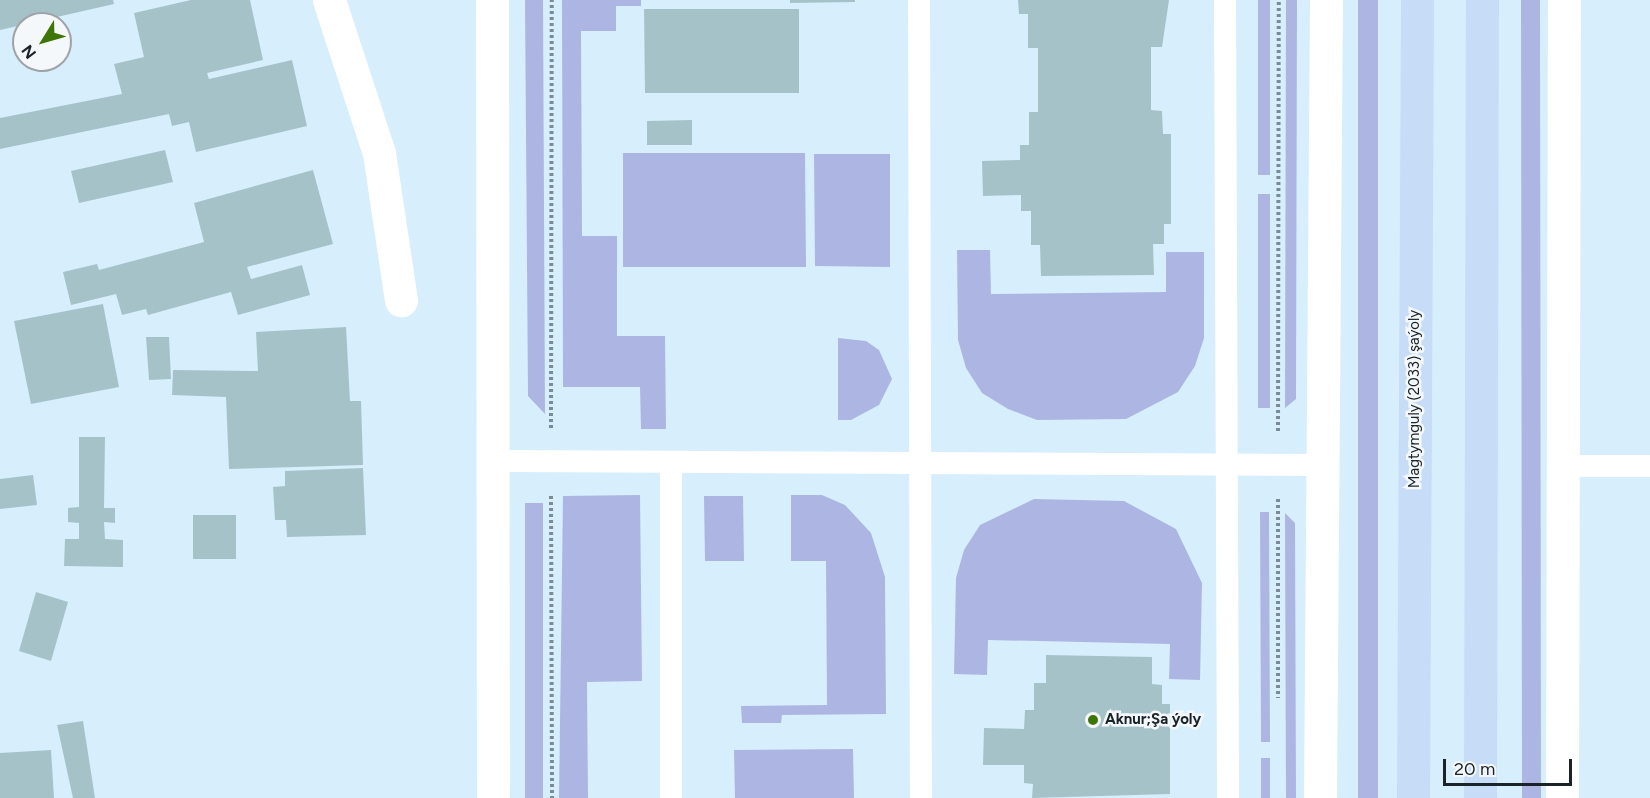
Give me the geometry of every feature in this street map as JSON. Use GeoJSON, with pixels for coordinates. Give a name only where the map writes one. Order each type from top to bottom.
{"type":"FeatureCollection","features":[{"type":"Feature","properties":{"kind":"main road","name":"Magtymguly (2033) şaýoly"},"geometry":{"type":"LineString","coordinates":[[1413,798],[1418,0]]}},
{"type":"Feature","properties":{"kind":"main road"},"geometry":{"type":"LineString","coordinates":[[1480,798],[1482,0]]}},
{"type":"Feature","properties":{"kind":"street"},"geometry":{"type":"LineString","coordinates":[[328,0],[379,153],[401,300]]}},
{"type":"Feature","properties":{"kind":"street"},"geometry":{"type":"LineString","coordinates":[[492,0],[493,798]]}},
{"type":"Feature","properties":{"kind":"street"},"geometry":{"type":"LineString","coordinates":[[1320,798],[1326,0]]}},
{"type":"Feature","properties":{"kind":"street"},"geometry":{"type":"LineString","coordinates":[[1562,798],[1560,466],[1564,0]]}},
{"type":"Feature","properties":{"kind":"lane"},"geometry":{"type":"LineString","coordinates":[[919,0],[922,464],[921,798]]}},
{"type":"Feature","properties":{"kind":"lane"},"geometry":{"type":"LineString","coordinates":[[1225,0],[1224,465],[1228,798]]}},
{"type":"Feature","properties":{"kind":"lane"},"geometry":{"type":"LineString","coordinates":[[491,461],[1321,465]]}},
{"type":"Feature","properties":{"kind":"lane"},"geometry":{"type":"LineString","coordinates":[[671,462],[671,798]]}},
{"type":"Feature","properties":{"kind":"lane"},"geometry":{"type":"LineString","coordinates":[[1560,466],[1650,466]]}},
{"type":"Feature","properties":{"kind":"path"},"geometry":{"type":"LineString","coordinates":[[552,0],[552,798]]}},
{"type":"Feature","properties":{"kind":"path"},"geometry":{"type":"LineString","coordinates":[[1278,703],[1279,0]]}},
{"type":"Feature","properties":{"kind":"shaded area"},"geometry":{"type":"Polygon","coordinates":[[[525,0],[543,0],[545,414],[528,396],[525,0]]]}},
{"type":"Feature","properties":{"kind":"shaded area"},"geometry":{"type":"Polygon","coordinates":[[[562,0],[641,0],[641,6],[616,6],[616,31],[581,31],[582,236],[617,236],[617,336],[665,336],[666,429],[641,429],[640,387],[563,387],[562,0]]]}},
{"type":"Feature","properties":{"kind":"shaded area"},"geometry":{"type":"Polygon","coordinates":[[[1258,0],[1270,0],[1270,175],[1258,175],[1258,0]]]}},
{"type":"Feature","properties":{"kind":"shaded area"},"geometry":{"type":"Polygon","coordinates":[[[1286,0],[1297,0],[1296,399],[1285,408],[1286,0]]]}},
{"type":"Feature","properties":{"kind":"shaded area"},"geometry":{"type":"Polygon","coordinates":[[[1358,0],[1378,0],[1378,798],[1358,798],[1358,0]]]}},
{"type":"Feature","properties":{"kind":"shaded area"},"geometry":{"type":"Polygon","coordinates":[[[1521,0],[1540,0],[1541,798],[1522,798],[1521,0]]]}},
{"type":"Feature","properties":{"kind":"shaded area"},"geometry":{"type":"Polygon","coordinates":[[[623,153],[805,153],[806,267],[623,267],[623,153]]]}},
{"type":"Feature","properties":{"kind":"shaded area"},"geometry":{"type":"Polygon","coordinates":[[[814,154],[890,154],[890,267],[815,266],[814,154]]]}},
{"type":"Feature","properties":{"kind":"shaded area"},"geometry":{"type":"Polygon","coordinates":[[[1258,194],[1270,194],[1270,408],[1258,408],[1258,194]]]}},
{"type":"Feature","properties":{"kind":"shaded area"},"geometry":{"type":"Polygon","coordinates":[[[957,250],[990,250],[991,294],[1166,292],[1166,252],[1204,252],[1204,338],[1195,366],[1178,392],[1126,419],[1037,420],[1008,409],[982,393],[966,368],[958,340],[957,250]]]}},
{"type":"Feature","properties":{"kind":"shaded area"},"geometry":{"type":"Polygon","coordinates":[[[838,338],[866,341],[879,350],[892,379],[879,405],[851,420],[838,420],[838,338]]]}},
{"type":"Feature","properties":{"kind":"shaded area"},"geometry":{"type":"Polygon","coordinates":[[[640,495],[642,681],[587,682],[588,798],[559,798],[563,496],[640,495]]]}},
{"type":"Feature","properties":{"kind":"shaded area"},"geometry":{"type":"Polygon","coordinates":[[[791,495],[822,495],[845,505],[871,533],[885,577],[886,714],[782,715],[781,723],[742,723],[741,706],[827,705],[826,561],[791,561],[791,495]]]}},
{"type":"Feature","properties":{"kind":"shaded area"},"geometry":{"type":"Polygon","coordinates":[[[704,496],[743,496],[744,561],[705,561],[704,496]]]}},
{"type":"Feature","properties":{"kind":"shaded area"},"geometry":{"type":"Polygon","coordinates":[[[1034,499],[1124,501],[1176,529],[1202,583],[1200,680],[1169,679],[1170,644],[988,640],[987,675],[954,674],[956,578],[964,550],[980,525],[1034,499]]]}},
{"type":"Feature","properties":{"kind":"shaded area"},"geometry":{"type":"Polygon","coordinates":[[[525,503],[543,503],[543,798],[525,798],[525,503]]]}},
{"type":"Feature","properties":{"kind":"shaded area"},"geometry":{"type":"Polygon","coordinates":[[[1260,512],[1269,512],[1270,742],[1261,742],[1260,512]]]}},
{"type":"Feature","properties":{"kind":"shaded area"},"geometry":{"type":"Polygon","coordinates":[[[1285,513],[1295,523],[1296,798],[1286,798],[1285,513]]]}},
{"type":"Feature","properties":{"kind":"shaded area"},"geometry":{"type":"Polygon","coordinates":[[[853,749],[854,798],[735,798],[734,750],[853,749]]]}},
{"type":"Feature","properties":{"kind":"shaded area"},"geometry":{"type":"Polygon","coordinates":[[[1261,758],[1270,758],[1270,798],[1261,798],[1261,758]]]}},
{"type":"Feature","properties":{"kind":"building"},"geometry":{"type":"Polygon","coordinates":[[[0,0],[113,0],[114,4],[72,14],[12,12],[12,27],[0,30],[0,0]]]}},
{"type":"Feature","properties":{"kind":"building"},"geometry":{"type":"Polygon","coordinates":[[[191,0],[250,0],[263,60],[207,73],[209,79],[292,60],[307,126],[196,152],[189,122],[172,126],[169,114],[0,149],[0,118],[122,94],[114,64],[144,57],[134,13],[191,0]]]}},
{"type":"Feature","properties":{"kind":"building"},"geometry":{"type":"Polygon","coordinates":[[[790,0],[855,0],[855,2],[790,3],[790,0]]]}},
{"type":"Feature","properties":{"kind":"building"},"geometry":{"type":"Polygon","coordinates":[[[1018,0],[1169,0],[1162,47],[1151,47],[1151,110],[1162,111],[1163,134],[1171,134],[1171,224],[1164,224],[1164,244],[1153,244],[1154,275],[1041,276],[1040,245],[1031,245],[1031,211],[1021,211],[1021,195],[983,196],[982,161],[1020,160],[1020,145],[1029,145],[1029,112],[1038,112],[1038,48],[1028,48],[1028,14],[1019,14],[1018,0]]]}},
{"type":"Feature","properties":{"kind":"building"},"geometry":{"type":"Polygon","coordinates":[[[644,9],[799,9],[799,93],[645,93],[644,9]]]}},
{"type":"Feature","properties":{"kind":"building"},"geometry":{"type":"Polygon","coordinates":[[[692,120],[692,145],[647,145],[647,121],[692,120]]]}},
{"type":"Feature","properties":{"kind":"building"},"geometry":{"type":"Polygon","coordinates":[[[165,150],[173,182],[79,203],[71,171],[165,150]]]}},
{"type":"Feature","properties":{"kind":"building"},"geometry":{"type":"Polygon","coordinates":[[[313,170],[333,244],[247,267],[251,279],[302,265],[310,295],[238,315],[231,292],[148,315],[146,309],[122,315],[116,294],[71,305],[63,272],[97,264],[99,270],[204,242],[194,203],[313,170]]]}},
{"type":"Feature","properties":{"kind":"building"},"geometry":{"type":"Polygon","coordinates":[[[103,304],[119,387],[31,404],[14,321],[103,304]]]}},
{"type":"Feature","properties":{"kind":"building"},"geometry":{"type":"Polygon","coordinates":[[[346,327],[350,401],[361,401],[363,465],[229,469],[226,397],[172,395],[173,370],[258,371],[256,332],[346,327]]]}},
{"type":"Feature","properties":{"kind":"building"},"geometry":{"type":"Polygon","coordinates":[[[146,337],[169,337],[171,379],[149,380],[146,337]]]}},
{"type":"Feature","properties":{"kind":"building"},"geometry":{"type":"Polygon","coordinates":[[[79,437],[105,437],[104,508],[115,508],[115,523],[104,522],[105,539],[123,540],[123,567],[64,566],[65,539],[79,539],[79,523],[68,522],[68,508],[79,507],[79,437]]]}},
{"type":"Feature","properties":{"kind":"building"},"geometry":{"type":"Polygon","coordinates":[[[363,468],[366,535],[287,537],[286,520],[275,520],[273,487],[285,486],[285,471],[363,468]]]}},
{"type":"Feature","properties":{"kind":"building"},"geometry":{"type":"Polygon","coordinates":[[[33,475],[37,505],[0,509],[0,479],[33,475]]]}},
{"type":"Feature","properties":{"kind":"building"},"geometry":{"type":"Polygon","coordinates":[[[193,515],[236,515],[236,559],[193,559],[193,515]]]}},
{"type":"Feature","properties":{"kind":"building"},"geometry":{"type":"Polygon","coordinates":[[[36,592],[68,602],[51,661],[19,651],[36,592]]]}},
{"type":"Feature","properties":{"kind":"building","name":"Aknur;Şa ýoly"},"geometry":{"type":"Polygon","coordinates":[[[1046,655],[1152,657],[1152,684],[1162,685],[1162,704],[1170,704],[1170,794],[1032,798],[1033,784],[1024,783],[1024,765],[983,765],[984,728],[1024,729],[1025,710],[1034,710],[1034,683],[1046,683],[1046,655]]]}},
{"type":"Feature","properties":{"kind":"building"},"geometry":{"type":"Polygon","coordinates":[[[83,721],[95,798],[73,798],[57,725],[83,721]]]}},
{"type":"Feature","properties":{"kind":"building"},"geometry":{"type":"Polygon","coordinates":[[[51,750],[54,798],[0,798],[0,753],[51,750]]]}},
{"type":"Feature","properties":{"kind":"place","name":"Aknur;Şa ýoly"},"geometry":{"type":"Point","coordinates":[1093,720]}}]}
